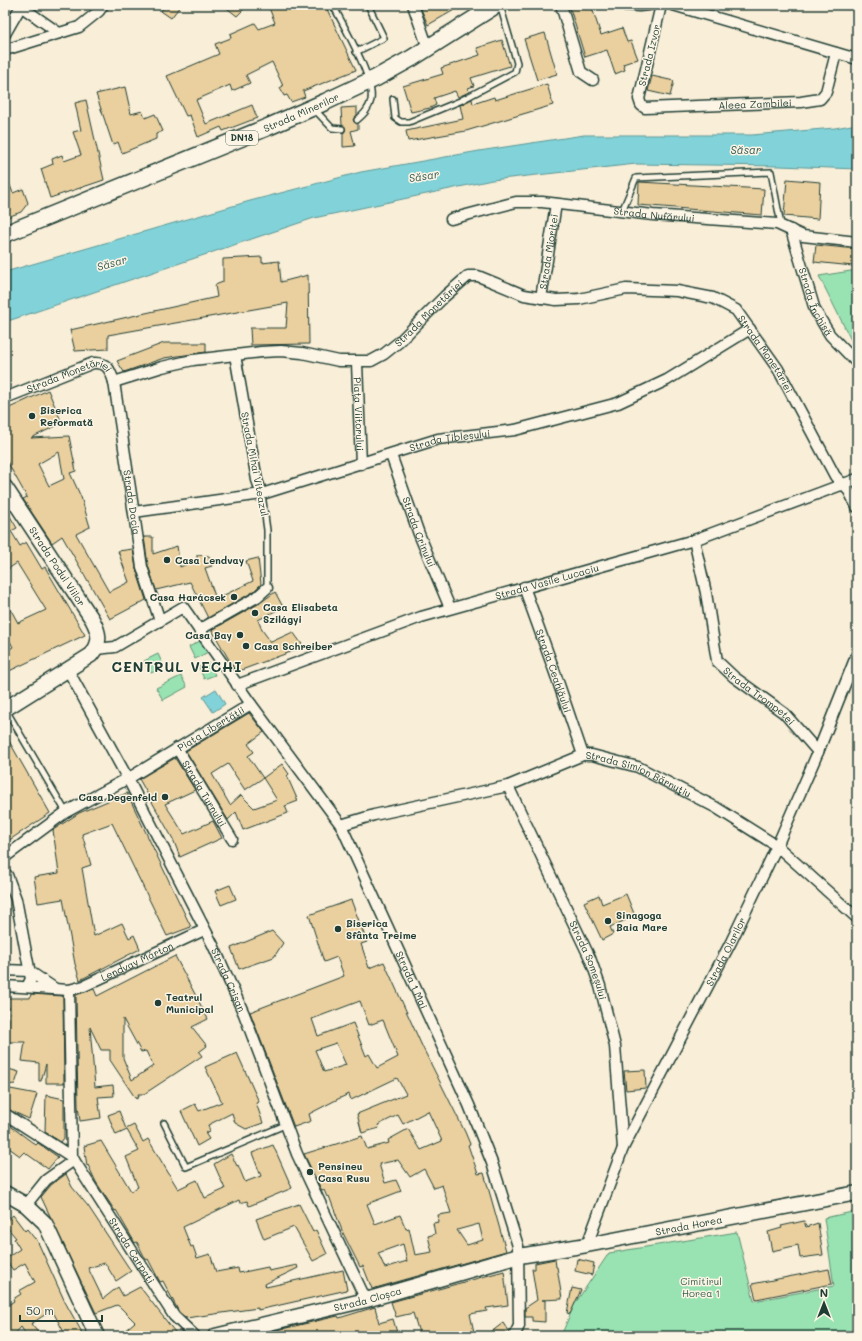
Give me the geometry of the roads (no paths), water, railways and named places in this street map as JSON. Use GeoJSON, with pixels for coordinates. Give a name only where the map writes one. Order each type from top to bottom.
{"type":"FeatureCollection","features":[{"type":"Feature","properties":{"kind":"main road","name":"Strada Minerilor"},"geometry":{"type":"LineString","coordinates":[[5,234],[268,128],[369,81],[428,48],[496,5]]}},
{"type":"Feature","properties":{"kind":"street"},"geometry":{"type":"LineString","coordinates":[[5,50],[79,27],[99,11],[103,5]]}},
{"type":"Feature","properties":{"kind":"street"},"geometry":{"type":"LineString","coordinates":[[413,5],[428,48]]}},
{"type":"Feature","properties":{"kind":"street"},"geometry":{"type":"LineString","coordinates":[[561,5],[581,72],[593,80]]}},
{"type":"Feature","properties":{"kind":"street"},"geometry":{"type":"LineString","coordinates":[[624,5],[649,5]]}},
{"type":"Feature","properties":{"kind":"street","name":"Strada Izvor"},"geometry":{"type":"LineString","coordinates":[[641,105],[639,99],[661,5]]}},
{"type":"Feature","properties":{"kind":"street"},"geometry":{"type":"LineString","coordinates":[[673,5],[857,59]]}},
{"type":"Feature","properties":{"kind":"street"},"geometry":{"type":"LineString","coordinates":[[5,34],[20,6],[59,33]]}},
{"type":"Feature","properties":{"kind":"street","name":"Aleea Zambilei"},"geometry":{"type":"LineString","coordinates":[[641,105],[645,108],[658,108],[801,102],[820,99],[826,92],[836,53]]}},
{"type":"Feature","properties":{"kind":"street","name":"Strada Nufărului"},"geometry":{"type":"LineString","coordinates":[[451,219],[516,202],[556,204],[781,225],[803,236],[857,242]]}},
{"type":"Feature","properties":{"kind":"street","name":"Strada Mioriței"},"geometry":{"type":"LineString","coordinates":[[541,298],[556,204]]}},
{"type":"Feature","properties":{"kind":"street","name":"Strada Închisă"},"geometry":{"type":"LineString","coordinates":[[791,230],[815,310],[830,335],[857,363]]}},
{"type":"Feature","properties":{"kind":"street","name":"Strada Monetăriei"},"geometry":{"type":"LineString","coordinates":[[5,398],[93,363],[102,362],[110,368],[114,382],[162,367],[192,360],[281,351],[302,353],[338,361],[357,363],[371,361],[384,354],[458,282],[468,276],[478,276],[524,295],[556,300],[579,299],[626,289],[677,291],[713,298],[736,310],[778,369],[836,476],[844,484]]}},
{"type":"Feature","properties":{"kind":"street","name":"Strada Țibleșului"},"geometry":{"type":"LineString","coordinates":[[134,512],[262,494],[391,455],[438,439],[516,430],[618,403],[668,380],[750,329]]}},
{"type":"Feature","properties":{"kind":"street","name":"Strada Mihai Viteazul"},"geometry":{"type":"LineString","coordinates":[[235,355],[256,480],[262,494]]}},
{"type":"Feature","properties":{"kind":"street","name":"Piața Viitorului"},"geometry":{"type":"LineString","coordinates":[[357,363],[362,464]]}},
{"type":"Feature","properties":{"kind":"street","name":"Strada Dacia"},"geometry":{"type":"LineString","coordinates":[[114,382],[142,567],[160,620]]}},
{"type":"Feature","properties":{"kind":"street","name":"Strada Crinului"},"geometry":{"type":"LineString","coordinates":[[391,455],[419,534],[450,608]]}},
{"type":"Feature","properties":{"kind":"street","name":"Strada Vasile Lucaciu"},"geometry":{"type":"LineString","coordinates":[[237,685],[421,617],[694,540],[857,479]]}},
{"type":"Feature","properties":{"kind":"street"},"geometry":{"type":"LineString","coordinates":[[844,484],[857,507]]}},
{"type":"Feature","properties":{"kind":"street","name":"Strada Podul Viilor"},"geometry":{"type":"LineString","coordinates":[[5,487],[98,630],[99,640],[96,649]]}},
{"type":"Feature","properties":{"kind":"street","name":"Strada Trompetei"},"geometry":{"type":"LineString","coordinates":[[694,540],[706,593],[717,661],[734,677],[784,713],[818,752]]}},
{"type":"Feature","properties":{"kind":"street","name":"Strada Ceahlăului"},"geometry":{"type":"LineString","coordinates":[[524,587],[583,755]]}},
{"type":"Feature","properties":{"kind":"street","name":"Strada Mihai Viteazul"},"geometry":{"type":"LineString","coordinates":[[199,630],[257,598],[267,588]]}},
{"type":"Feature","properties":{"kind":"street","name":"Piața Libertății"},"geometry":{"type":"LineString","coordinates":[[5,857],[66,812],[128,779],[251,704],[183,607],[115,647],[96,649]]}},
{"type":"Feature","properties":{"kind":"street"},"geometry":{"type":"LineString","coordinates":[[5,709],[91,655],[96,649]]}},
{"type":"Feature","properties":{"kind":"street","name":"Strada Olarilor"},"geometry":{"type":"LineString","coordinates":[[587,1244],[623,1148],[731,942],[777,846],[854,669],[857,654]]}},
{"type":"Feature","properties":{"kind":"street","name":"Strada Crișan"},"geometry":{"type":"LineString","coordinates":[[68,670],[128,779],[204,930],[244,1014],[297,1154],[366,1300]]}},
{"type":"Feature","properties":{"kind":"street","name":"Strada 1 Mai"},"geometry":{"type":"LineString","coordinates":[[251,704],[342,825],[469,1106],[492,1164],[510,1218],[519,1256],[519,1326],[514,1336]]}},
{"type":"Feature","properties":{"kind":"street","name":"Strada Turnului"},"geometry":{"type":"LineString","coordinates":[[177,749],[232,839]]}},
{"type":"Feature","properties":{"kind":"street","name":"Strada Simion Bărnuțiu"},"geometry":{"type":"LineString","coordinates":[[342,825],[374,815],[508,786],[583,755],[592,755],[638,766],[715,807],[777,846],[853,908],[857,918]]}},
{"type":"Feature","properties":{"kind":"street","name":"Strada Someșului"},"geometry":{"type":"LineString","coordinates":[[508,786],[590,958],[600,986],[615,1046],[623,1148]]}},
{"type":"Feature","properties":{"kind":"street"},"geometry":{"type":"LineString","coordinates":[[5,874],[7,875],[16,899],[31,979],[26,987]]}},
{"type":"Feature","properties":{"kind":"street","name":"Lendvay Márton"},"geometry":{"type":"LineString","coordinates":[[69,990],[84,986],[204,930]]}},
{"type":"Feature","properties":{"kind":"street"},"geometry":{"type":"LineString","coordinates":[[5,970],[29,971],[56,989]]}},
{"type":"Feature","properties":{"kind":"street"},"geometry":{"type":"LineString","coordinates":[[5,986],[69,990],[73,1159]]}},
{"type":"Feature","properties":{"kind":"street"},"geometry":{"type":"LineString","coordinates":[[5,1114],[73,1159]]}},
{"type":"Feature","properties":{"kind":"street"},"geometry":{"type":"LineString","coordinates":[[26,1204],[46,1180],[73,1159]]}},
{"type":"Feature","properties":{"kind":"street","name":"Strada Carpați"},"geometry":{"type":"LineString","coordinates":[[73,1159],[174,1316],[195,1336]]}},
{"type":"Feature","properties":{"kind":"street"},"geometry":{"type":"LineString","coordinates":[[5,1193],[26,1204],[45,1222],[99,1333]]}},
{"type":"Feature","properties":{"kind":"street","name":"Strada Horea"},"geometry":{"type":"LineString","coordinates":[[519,1256],[857,1193]]}},
{"type":"Feature","properties":{"kind":"street","name":"Strada Cloșca"},"geometry":{"type":"LineString","coordinates":[[215,1336],[366,1300],[519,1256]]}},
{"type":"Feature","properties":{"kind":"lane"},"geometry":{"type":"LineString","coordinates":[[333,5],[369,81],[371,98],[368,110],[357,120]]}},
{"type":"Feature","properties":{"kind":"lane"},"geometry":{"type":"LineString","coordinates":[[356,52],[384,38],[368,5]]}},
{"type":"Feature","properties":{"kind":"lane"},"geometry":{"type":"LineString","coordinates":[[393,99],[395,118],[401,122],[409,122],[460,102],[515,72],[517,63],[500,5]]}},
{"type":"Feature","properties":{"kind":"lane"},"geometry":{"type":"LineString","coordinates":[[313,107],[332,128],[342,129]]}},
{"type":"Feature","properties":{"kind":"lane"},"geometry":{"type":"LineString","coordinates":[[622,211],[636,178],[771,172],[781,225]]}},
{"type":"Feature","properties":{"kind":"lane","name":"Strada Mihai Viteazul"},"geometry":{"type":"LineString","coordinates":[[262,494],[267,530],[267,588]]}},
{"type":"Feature","properties":{"kind":"lane"},"geometry":{"type":"LineString","coordinates":[[5,709],[66,812]]}},
{"type":"Feature","properties":{"kind":"lane"},"geometry":{"type":"LineString","coordinates":[[164,1124],[186,1167],[286,1125]]}},
{"type":"Feature","properties":{"kind":"water","name":"Săsar"},"geometry":{"type":"Polygon","coordinates":[[[857,124],[857,169],[779,166],[636,164],[492,180],[314,218],[5,322],[5,272],[250,201],[361,172],[479,151],[584,135],[752,135],[835,128],[857,124]]]}},
{"type":"Feature","properties":{"kind":"water"},"geometry":{"type":"Polygon","coordinates":[[[216,689],[225,704],[213,712],[203,697],[216,689]]]}},
{"type":"Feature","properties":{"kind":"place","name":"Biserica Reformată"},"geometry":{"type":"Point","coordinates":[32,416]}},
{"type":"Feature","properties":{"kind":"place","name":"Casa Lendvay"},"geometry":{"type":"Point","coordinates":[167,560]}},
{"type":"Feature","properties":{"kind":"place","name":"Casa Harácsek"},"geometry":{"type":"Point","coordinates":[234,597]}},
{"type":"Feature","properties":{"kind":"place","name":"Casa Elisabeta Szilágyi"},"geometry":{"type":"Point","coordinates":[255,613]}},
{"type":"Feature","properties":{"kind":"place","name":"Casa Bay"},"geometry":{"type":"Point","coordinates":[240,635]}},
{"type":"Feature","properties":{"kind":"place","name":"Casa Schreiber"},"geometry":{"type":"Point","coordinates":[246,646]}},
{"type":"Feature","properties":{"kind":"place","name":"Casa Degenfeld"},"geometry":{"type":"Point","coordinates":[165,797]}},
{"type":"Feature","properties":{"kind":"place","name":"Sinagoga Baia Mare"},"geometry":{"type":"Point","coordinates":[608,921]}},
{"type":"Feature","properties":{"kind":"place","name":"Biserica Sfânta Treime"},"geometry":{"type":"Point","coordinates":[338,929]}},
{"type":"Feature","properties":{"kind":"place","name":"Teatrul Municipal"},"geometry":{"type":"Point","coordinates":[158,1003]}},
{"type":"Feature","properties":{"kind":"place","name":"Pensineu Casa Rusu"},"geometry":{"type":"Point","coordinates":[310,1172]}},
{"type":"Feature","properties":{"kind":"district","name":"CENTRUL VECHI"},"geometry":{"type":"Point","coordinates":[177,667]}},
{"type":"Feature","properties":{"kind":"park label","name":"Cimitirul Horea 1"},"geometry":{"type":"Point","coordinates":[701,1286]}}]}
